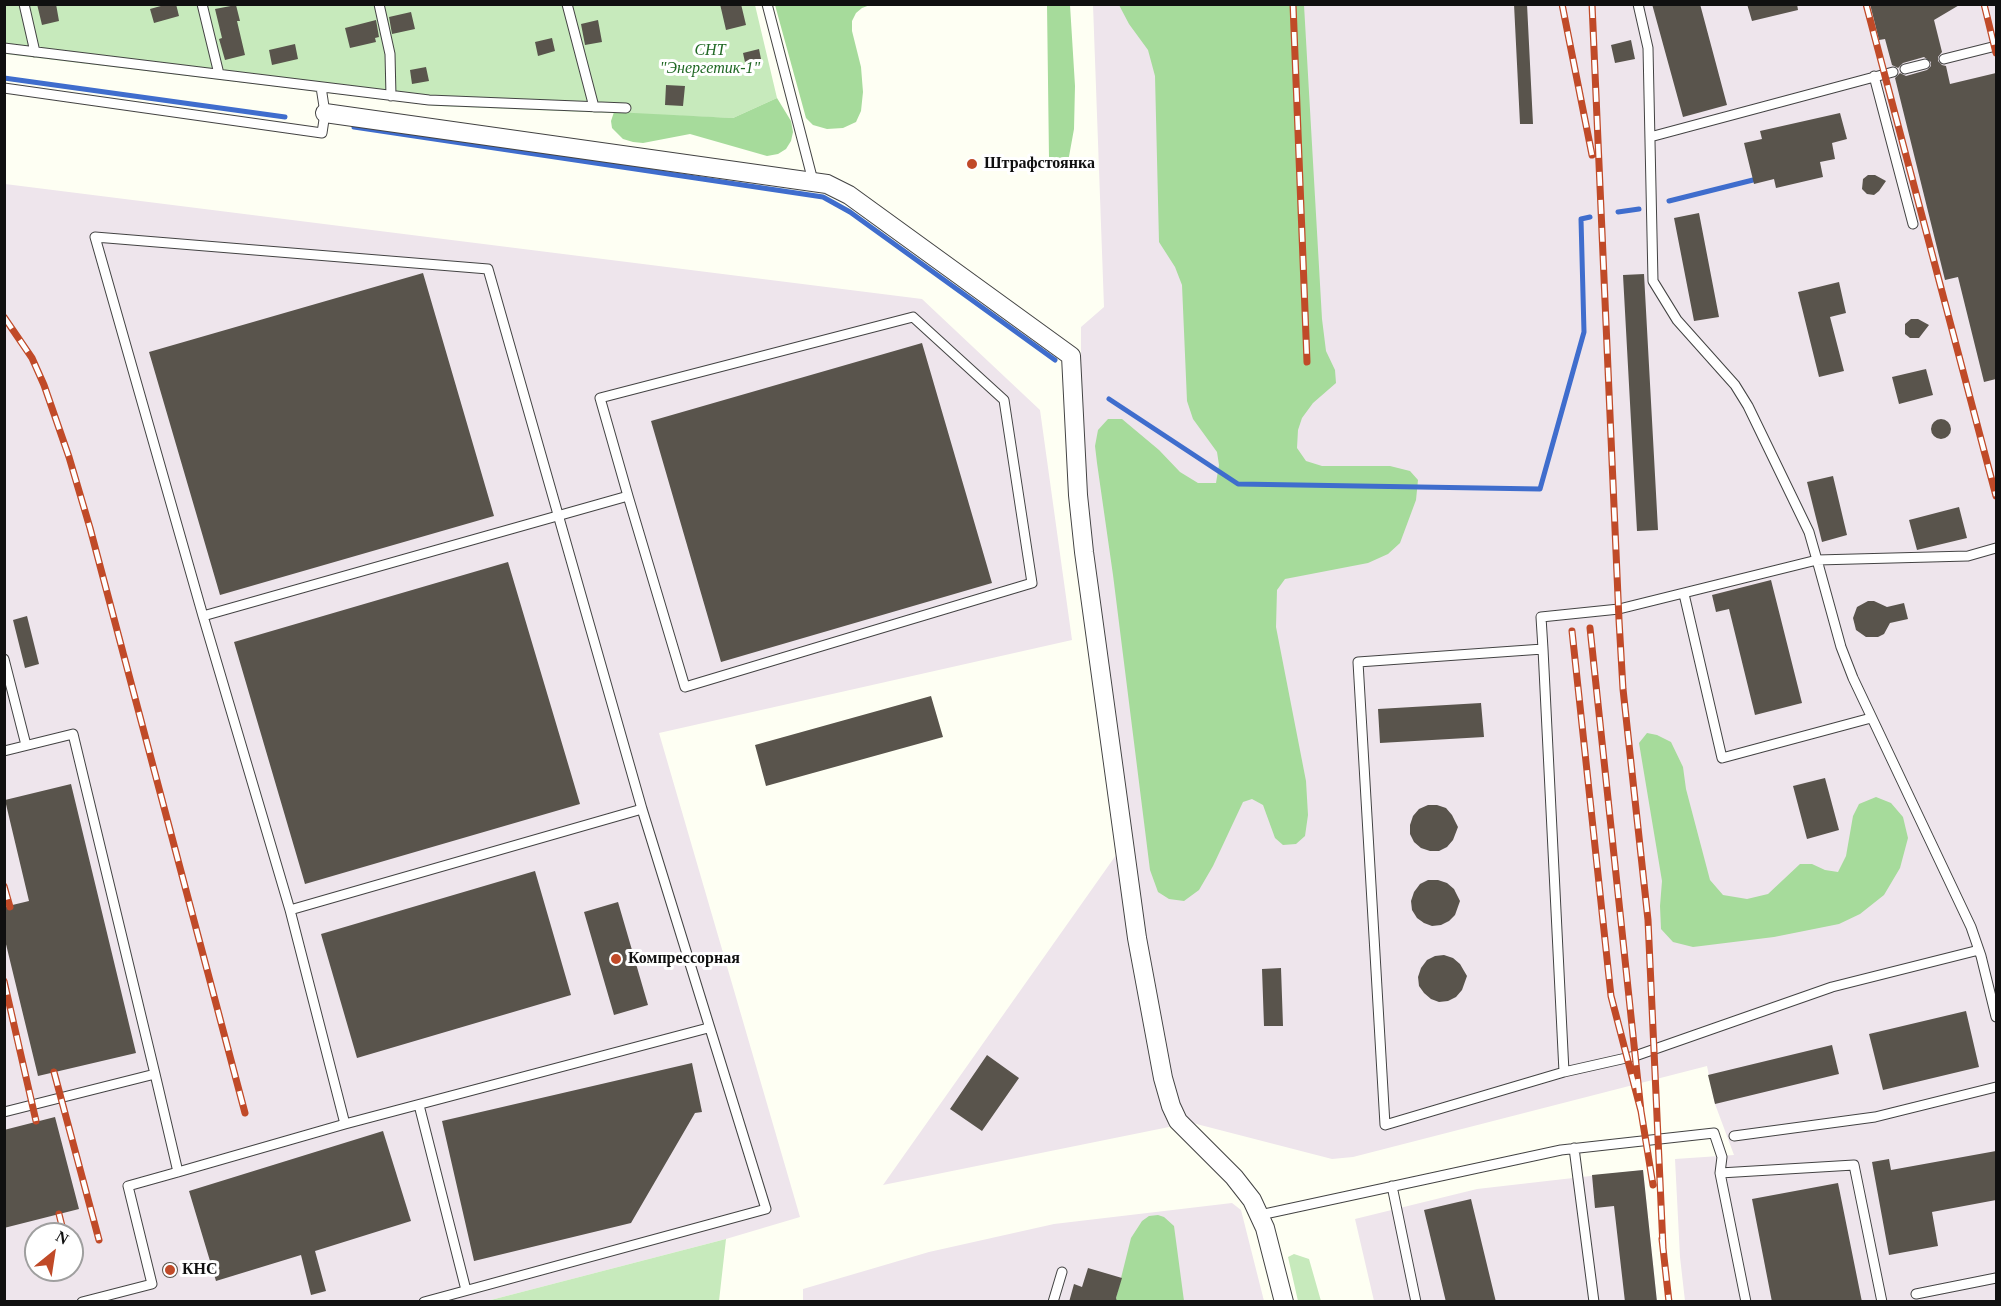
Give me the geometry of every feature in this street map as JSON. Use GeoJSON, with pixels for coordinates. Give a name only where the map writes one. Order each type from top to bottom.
{"type":"FeatureCollection","features":[{"type":"Feature","properties":{"kind":"street"},"geometry":{"type":"LineString","coordinates":[[325,113],[827,184],[849,195],[1071,356],[1078,495],[1084,552],[1137,938],[1163,1078],[1178,1121],[1252,1200],[1260,1215],[1269,1243],[1284,1302]]}},
{"type":"Feature","properties":{"kind":"lane"},"geometry":{"type":"LineString","coordinates":[[24,4],[35,52]]}},
{"type":"Feature","properties":{"kind":"lane"},"geometry":{"type":"LineString","coordinates":[[202,4],[219,74]]}},
{"type":"Feature","properties":{"kind":"lane"},"geometry":{"type":"LineString","coordinates":[[379,4],[390,54],[391,96]]}},
{"type":"Feature","properties":{"kind":"lane"},"geometry":{"type":"LineString","coordinates":[[567,4],[594,107]]}},
{"type":"Feature","properties":{"kind":"lane"},"geometry":{"type":"LineString","coordinates":[[767,4],[813,182]]}},
{"type":"Feature","properties":{"kind":"lane"},"geometry":{"type":"LineString","coordinates":[[1638,4],[1648,48],[1653,281],[1677,320],[1735,385],[1748,406],[1809,532],[1841,647],[1871,718],[1960,903],[1979,950],[1996,1017]]}},
{"type":"Feature","properties":{"kind":"lane"},"geometry":{"type":"LineString","coordinates":[[1944,59],[1996,46]]}},
{"type":"Feature","properties":{"kind":"lane"},"geometry":{"type":"LineString","coordinates":[[4,48],[446,102],[626,108]]}},
{"type":"Feature","properties":{"kind":"lane"},"geometry":{"type":"LineString","coordinates":[[1905,69],[1924,64]]}},
{"type":"Feature","properties":{"kind":"lane"},"geometry":{"type":"LineString","coordinates":[[1650,137],[1893,72]]}},
{"type":"Feature","properties":{"kind":"lane"},"geometry":{"type":"LineString","coordinates":[[1874,76],[1913,224]]}},
{"type":"Feature","properties":{"kind":"lane"},"geometry":{"type":"LineString","coordinates":[[4,88],[322,133],[325,113],[321,87]]}},
{"type":"Feature","properties":{"kind":"lane"},"geometry":{"type":"LineString","coordinates":[[345,1124],[290,910],[95,237],[488,269],[642,809],[708,1028],[766,1209],[424,1302]]}},
{"type":"Feature","properties":{"kind":"lane"},"geometry":{"type":"LineString","coordinates":[[913,317],[1004,400],[1032,583],[685,687],[628,496],[600,398],[913,317]]}},
{"type":"Feature","properties":{"kind":"lane"},"geometry":{"type":"LineString","coordinates":[[203,616],[628,496]]}},
{"type":"Feature","properties":{"kind":"lane"},"geometry":{"type":"LineString","coordinates":[[1564,1072],[1541,617],[1619,609],[1817,560],[1968,556],[1996,548]]}},
{"type":"Feature","properties":{"kind":"lane"},"geometry":{"type":"LineString","coordinates":[[1684,594],[1722,758],[1871,718]]}},
{"type":"Feature","properties":{"kind":"lane"},"geometry":{"type":"LineString","coordinates":[[1542,649],[1358,662],[1385,1125],[1564,1072],[1635,1056],[1832,987],[1979,950]]}},
{"type":"Feature","properties":{"kind":"lane"},"geometry":{"type":"LineString","coordinates":[[4,659],[26,745]]}},
{"type":"Feature","properties":{"kind":"lane"},"geometry":{"type":"LineString","coordinates":[[4,751],[73,734],[178,1172]]}},
{"type":"Feature","properties":{"kind":"lane"},"geometry":{"type":"LineString","coordinates":[[290,910],[642,809]]}},
{"type":"Feature","properties":{"kind":"lane"},"geometry":{"type":"LineString","coordinates":[[82,1302],[152,1284],[128,1186],[345,1124],[708,1028]]}},
{"type":"Feature","properties":{"kind":"lane"},"geometry":{"type":"LineString","coordinates":[[4,1112],[155,1074]]}},
{"type":"Feature","properties":{"kind":"lane"},"geometry":{"type":"LineString","coordinates":[[1734,1136],[1875,1117],[1996,1087]]}},
{"type":"Feature","properties":{"kind":"lane"},"geometry":{"type":"LineString","coordinates":[[419,1105],[466,1290]]}},
{"type":"Feature","properties":{"kind":"lane"},"geometry":{"type":"LineString","coordinates":[[1260,1215],[1574,1148],[1714,1132],[1722,1156],[1720,1173],[1746,1302]]}},
{"type":"Feature","properties":{"kind":"lane"},"geometry":{"type":"LineString","coordinates":[[1574,1148],[1594,1302]]}},
{"type":"Feature","properties":{"kind":"lane"},"geometry":{"type":"LineString","coordinates":[[1720,1173],[1854,1165],[1882,1302]]}},
{"type":"Feature","properties":{"kind":"lane"},"geometry":{"type":"LineString","coordinates":[[1392,1186],[1416,1302]]}},
{"type":"Feature","properties":{"kind":"lane"},"geometry":{"type":"LineString","coordinates":[[1053,1302],[1062,1272]]}},
{"type":"Feature","properties":{"kind":"lane"},"geometry":{"type":"LineString","coordinates":[[1916,1294],[1996,1278]]}},
{"type":"Feature","properties":{"kind":"lane"},"geometry":{"type":"LineString","coordinates":[[122,1291],[125,1302]]}},
{"type":"Feature","properties":{"kind":"shaded area"},"geometry":{"type":"Polygon","coordinates":[[[1093,5],[1996,5],[1996,1301],[1685,1301],[1680,1257],[1675,1159],[1734,1155],[1715,1104],[1707,1066],[1353,1157],[1332,1159],[1181,1120],[1144,959],[1093,569],[1081,441],[1081,327],[1104,307],[1093,5]]]}},
{"type":"Feature","properties":{"kind":"shaded area"},"geometry":{"type":"Polygon","coordinates":[[[5,184],[922,299],[1040,410],[1072,640],[659,733],[800,1217],[726,1239],[487,1301],[5,1302],[5,184]]]}},
{"type":"Feature","properties":{"kind":"shaded area"},"geometry":{"type":"Polygon","coordinates":[[[1121,848],[1169,1127],[883,1185],[1121,848]]]}},
{"type":"Feature","properties":{"kind":"shaded area"},"geometry":{"type":"Polygon","coordinates":[[[1643,1170],[1657,1301],[1374,1301],[1355,1219],[1477,1189],[1643,1170]]]}},
{"type":"Feature","properties":{"kind":"shaded area"},"geometry":{"type":"Polygon","coordinates":[[[1232,1203],[1241,1210],[1264,1301],[803,1302],[803,1289],[929,1252],[1054,1224],[1232,1203]]]}},
{"type":"Feature","properties":{"kind":"green space","name":"СНТ \"Энергетик-1\""},"geometry":{"type":"Polygon","coordinates":[[[5,5],[755,5],[777,98],[733,118],[437,106],[5,54],[5,5]]]}},
{"type":"Feature","properties":{"kind":"green space"},"geometry":{"type":"Polygon","coordinates":[[[775,5],[870,5],[856,13],[852,21],[852,31],[861,67],[863,92],[861,111],[856,122],[843,128],[827,129],[813,125],[806,118],[775,5]]]}},
{"type":"Feature","properties":{"kind":"green space"},"geometry":{"type":"Polygon","coordinates":[[[1047,5],[1070,5],[1075,86],[1074,129],[1068,162],[1063,168],[1057,169],[1051,165],[1049,158],[1047,5]]]}},
{"type":"Feature","properties":{"kind":"green space"},"geometry":{"type":"Polygon","coordinates":[[[1119,5],[1304,5],[1322,319],[1326,351],[1335,370],[1336,383],[1313,403],[1302,418],[1298,430],[1297,448],[1306,461],[1322,466],[1390,466],[1410,471],[1418,480],[1416,500],[1400,543],[1388,554],[1368,563],[1285,579],[1277,590],[1276,627],[1306,781],[1308,815],[1305,836],[1296,844],[1283,845],[1275,838],[1263,805],[1252,799],[1243,802],[1199,890],[1184,901],[1169,899],[1158,892],[1150,870],[1097,463],[1095,446],[1098,430],[1108,419],[1122,419],[1159,450],[1180,472],[1198,483],[1216,483],[1219,465],[1217,452],[1193,419],[1187,401],[1182,285],[1175,267],[1159,242],[1155,76],[1148,50],[1129,24],[1119,5]]]}},
{"type":"Feature","properties":{"kind":"green space"},"geometry":{"type":"Polygon","coordinates":[[[777,98],[791,121],[793,132],[786,149],[778,154],[767,156],[690,134],[643,143],[633,142],[623,139],[612,128],[611,121],[614,112],[733,118],[777,98]]]}},
{"type":"Feature","properties":{"kind":"green space"},"geometry":{"type":"Polygon","coordinates":[[[1647,733],[1671,742],[1683,767],[1686,789],[1710,880],[1723,895],[1747,899],[1768,894],[1800,864],[1812,864],[1825,870],[1838,872],[1846,856],[1853,816],[1859,804],[1876,797],[1891,803],[1903,817],[1908,838],[1900,868],[1884,895],[1860,914],[1839,924],[1774,937],[1693,947],[1673,942],[1661,929],[1662,881],[1639,743],[1647,733]]]}},
{"type":"Feature","properties":{"kind":"green space"},"geometry":{"type":"Polygon","coordinates":[[[1158,1215],[1174,1226],[1184,1301],[1115,1302],[1131,1238],[1142,1221],[1149,1216],[1158,1215]]]}},
{"type":"Feature","properties":{"kind":"green space"},"geometry":{"type":"Polygon","coordinates":[[[726,1239],[719,1301],[487,1301],[726,1239]]]}},
{"type":"Feature","properties":{"kind":"green space"},"geometry":{"type":"Polygon","coordinates":[[[1294,1254],[1309,1259],[1321,1301],[1298,1301],[1288,1257],[1294,1254]]]}},
{"type":"Feature","properties":{"kind":"building"},"geometry":{"type":"Polygon","coordinates":[[[37,4],[56,4],[59,21],[42,25],[37,4]]]}},
{"type":"Feature","properties":{"kind":"building"},"geometry":{"type":"Polygon","coordinates":[[[176,4],[179,16],[154,23],[150,9],[176,4]]]}},
{"type":"Feature","properties":{"kind":"building"},"geometry":{"type":"Polygon","coordinates":[[[720,4],[741,4],[746,25],[726,30],[720,4]]]}},
{"type":"Feature","properties":{"kind":"building"},"geometry":{"type":"Polygon","coordinates":[[[1514,4],[1527,4],[1533,124],[1520,124],[1514,4]]]}},
{"type":"Feature","properties":{"kind":"building"},"geometry":{"type":"Polygon","coordinates":[[[1652,4],[1700,4],[1727,105],[1683,117],[1652,4]]]}},
{"type":"Feature","properties":{"kind":"building"},"geometry":{"type":"Polygon","coordinates":[[[1747,4],[1797,4],[1798,10],[1752,21],[1747,4]]]}},
{"type":"Feature","properties":{"kind":"building"},"geometry":{"type":"Polygon","coordinates":[[[1870,4],[1961,4],[1934,20],[1942,52],[1938,61],[1946,66],[1950,84],[1996,73],[1996,379],[1984,382],[1958,277],[1945,280],[1895,78],[1900,73],[1906,76],[1927,70],[1931,62],[1924,57],[1903,63],[1898,68],[1892,65],[1885,39],[1879,40],[1870,4]]]}},
{"type":"Feature","properties":{"kind":"building"},"geometry":{"type":"Polygon","coordinates":[[[236,5],[240,21],[237,21],[245,55],[225,60],[219,39],[222,38],[215,9],[236,5]]]}},
{"type":"Feature","properties":{"kind":"building"},"geometry":{"type":"Polygon","coordinates":[[[411,12],[415,29],[392,34],[389,17],[411,12]]]}},
{"type":"Feature","properties":{"kind":"building"},"geometry":{"type":"Polygon","coordinates":[[[376,20],[379,37],[375,38],[376,42],[350,48],[345,28],[376,20]]]}},
{"type":"Feature","properties":{"kind":"building"},"geometry":{"type":"Polygon","coordinates":[[[598,20],[602,42],[585,45],[581,24],[598,20]]]}},
{"type":"Feature","properties":{"kind":"building"},"geometry":{"type":"Polygon","coordinates":[[[552,38],[555,51],[538,56],[535,42],[552,38]]]}},
{"type":"Feature","properties":{"kind":"building"},"geometry":{"type":"Polygon","coordinates":[[[1631,40],[1635,59],[1615,63],[1611,45],[1631,40]]]}},
{"type":"Feature","properties":{"kind":"building"},"geometry":{"type":"Polygon","coordinates":[[[295,44],[298,59],[272,65],[269,50],[295,44]]]}},
{"type":"Feature","properties":{"kind":"building"},"geometry":{"type":"Polygon","coordinates":[[[759,49],[762,64],[746,67],[743,53],[759,49]]]}},
{"type":"Feature","properties":{"kind":"building"},"geometry":{"type":"Polygon","coordinates":[[[426,67],[429,81],[412,84],[410,70],[426,67]]]}},
{"type":"Feature","properties":{"kind":"building"},"geometry":{"type":"Polygon","coordinates":[[[666,85],[685,86],[683,106],[665,105],[666,85]]]}},
{"type":"Feature","properties":{"kind":"building"},"geometry":{"type":"Polygon","coordinates":[[[1840,113],[1847,139],[1832,143],[1835,159],[1820,162],[1823,177],[1776,188],[1774,179],[1754,184],[1744,143],[1762,139],[1760,131],[1840,113]]]}},
{"type":"Feature","properties":{"kind":"building"},"geometry":{"type":"Polygon","coordinates":[[[1868,175],[1875,175],[1886,181],[1874,195],[1867,194],[1862,189],[1863,179],[1868,175]]]}},
{"type":"Feature","properties":{"kind":"building"},"geometry":{"type":"Polygon","coordinates":[[[1699,213],[1719,317],[1694,321],[1674,218],[1699,213]]]}},
{"type":"Feature","properties":{"kind":"building"},"geometry":{"type":"Polygon","coordinates":[[[423,273],[494,516],[220,595],[149,352],[423,273]]]}},
{"type":"Feature","properties":{"kind":"building"},"geometry":{"type":"Polygon","coordinates":[[[1644,274],[1658,530],[1637,531],[1623,275],[1644,274]]]}},
{"type":"Feature","properties":{"kind":"building"},"geometry":{"type":"Polygon","coordinates":[[[1839,282],[1846,313],[1830,317],[1844,371],[1819,377],[1798,292],[1839,282]]]}},
{"type":"Feature","properties":{"kind":"building"},"geometry":{"type":"Polygon","coordinates":[[[1911,319],[1918,319],[1929,325],[1919,338],[1910,338],[1905,334],[1905,324],[1911,319]]]}},
{"type":"Feature","properties":{"kind":"building"},"geometry":{"type":"Polygon","coordinates":[[[922,343],[992,583],[721,662],[651,421],[922,343]]]}},
{"type":"Feature","properties":{"kind":"building"},"geometry":{"type":"Polygon","coordinates":[[[1926,369],[1933,395],[1899,404],[1892,377],[1926,369]]]}},
{"type":"Feature","properties":{"kind":"building"},"geometry":{"type":"Polygon","coordinates":[[[1937,419],[1945,419],[1951,425],[1951,433],[1945,439],[1937,439],[1931,433],[1931,425],[1937,419]]]}},
{"type":"Feature","properties":{"kind":"building"},"geometry":{"type":"Polygon","coordinates":[[[1833,476],[1847,535],[1822,542],[1807,482],[1833,476]]]}},
{"type":"Feature","properties":{"kind":"building"},"geometry":{"type":"Polygon","coordinates":[[[1959,507],[1967,538],[1917,550],[1909,520],[1959,507]]]}},
{"type":"Feature","properties":{"kind":"building"},"geometry":{"type":"Polygon","coordinates":[[[508,562],[580,804],[305,884],[234,642],[508,562]]]}},
{"type":"Feature","properties":{"kind":"building"},"geometry":{"type":"Polygon","coordinates":[[[1771,580],[1802,703],[1755,715],[1729,609],[1716,612],[1712,595],[1771,580]]]}},
{"type":"Feature","properties":{"kind":"building"},"geometry":{"type":"Polygon","coordinates":[[[1868,601],[1874,601],[1887,607],[1904,603],[1908,619],[1890,623],[1884,634],[1878,637],[1866,637],[1856,630],[1853,618],[1857,607],[1868,601]]]}},
{"type":"Feature","properties":{"kind":"building"},"geometry":{"type":"Polygon","coordinates":[[[27,616],[39,664],[25,668],[13,620],[27,616]]]}},
{"type":"Feature","properties":{"kind":"building"},"geometry":{"type":"Polygon","coordinates":[[[931,696],[943,737],[766,786],[755,745],[931,696]]]}},
{"type":"Feature","properties":{"kind":"building"},"geometry":{"type":"Polygon","coordinates":[[[1481,703],[1484,737],[1380,743],[1378,709],[1481,703]]]}},
{"type":"Feature","properties":{"kind":"building"},"geometry":{"type":"Polygon","coordinates":[[[1825,778],[1839,830],[1807,839],[1793,786],[1825,778]]]}},
{"type":"Feature","properties":{"kind":"building"},"geometry":{"type":"Polygon","coordinates":[[[71,784],[136,1053],[38,1076],[4,936],[4,907],[29,901],[5,800],[71,784]]]}},
{"type":"Feature","properties":{"kind":"building"},"geometry":{"type":"Polygon","coordinates":[[[1428,805],[1446,808],[1458,827],[1453,840],[1439,851],[1421,848],[1410,834],[1413,816],[1419,809],[1428,805]]]}},
{"type":"Feature","properties":{"kind":"building"},"geometry":{"type":"Polygon","coordinates":[[[535,871],[571,995],[357,1058],[321,934],[535,871]]]}},
{"type":"Feature","properties":{"kind":"building"},"geometry":{"type":"Polygon","coordinates":[[[1428,880],[1447,883],[1454,889],[1460,901],[1455,915],[1441,925],[1432,926],[1424,923],[1412,910],[1411,901],[1414,892],[1420,884],[1428,880]]]}},
{"type":"Feature","properties":{"kind":"building","name":"Компрессорная"},"geometry":{"type":"Polygon","coordinates":[[[618,902],[648,1005],[614,1015],[584,912],[618,902]]]}},
{"type":"Feature","properties":{"kind":"building"},"geometry":{"type":"Polygon","coordinates":[[[1444,955],[1460,964],[1467,976],[1462,990],[1456,997],[1439,1002],[1424,993],[1419,986],[1418,977],[1427,960],[1444,955]]]}},
{"type":"Feature","properties":{"kind":"building"},"geometry":{"type":"Polygon","coordinates":[[[1281,968],[1283,1026],[1264,1026],[1262,969],[1281,968]]]}},
{"type":"Feature","properties":{"kind":"building"},"geometry":{"type":"Polygon","coordinates":[[[1966,1011],[1979,1067],[1883,1090],[1869,1034],[1966,1011]]]}},
{"type":"Feature","properties":{"kind":"building"},"geometry":{"type":"Polygon","coordinates":[[[1832,1045],[1839,1074],[1715,1104],[1708,1075],[1832,1045]]]}},
{"type":"Feature","properties":{"kind":"building"},"geometry":{"type":"Polygon","coordinates":[[[987,1055],[1019,1078],[982,1131],[950,1109],[987,1055]]]}},
{"type":"Feature","properties":{"kind":"building"},"geometry":{"type":"Polygon","coordinates":[[[692,1063],[702,1112],[695,1113],[631,1223],[474,1261],[442,1121],[692,1063]]]}},
{"type":"Feature","properties":{"kind":"building"},"geometry":{"type":"Polygon","coordinates":[[[55,1117],[79,1209],[4,1228],[4,1130],[55,1117]]]}},
{"type":"Feature","properties":{"kind":"building"},"geometry":{"type":"Polygon","coordinates":[[[383,1131],[411,1221],[315,1251],[326,1291],[311,1295],[301,1255],[216,1281],[189,1191],[383,1131]]]}},
{"type":"Feature","properties":{"kind":"building"},"geometry":{"type":"Polygon","coordinates":[[[1996,1151],[1996,1200],[1932,1212],[1938,1246],[1889,1255],[1872,1162],[1889,1159],[1891,1170],[1996,1151]]]}},
{"type":"Feature","properties":{"kind":"building"},"geometry":{"type":"Polygon","coordinates":[[[1643,1170],[1657,1302],[1625,1302],[1614,1206],[1595,1208],[1592,1175],[1643,1170]]]}},
{"type":"Feature","properties":{"kind":"building"},"geometry":{"type":"Polygon","coordinates":[[[1838,1183],[1862,1302],[1772,1302],[1752,1199],[1838,1183]]]}},
{"type":"Feature","properties":{"kind":"building"},"geometry":{"type":"Polygon","coordinates":[[[1471,1199],[1496,1302],[1446,1302],[1424,1210],[1471,1199]]]}},
{"type":"Feature","properties":{"kind":"building","name":"КНС"},"geometry":{"type":"Polygon","coordinates":[[[167,1262],[173,1262],[178,1270],[176,1276],[167,1278],[162,1273],[162,1267],[167,1262]]]}},
{"type":"Feature","properties":{"kind":"building"},"geometry":{"type":"Polygon","coordinates":[[[1088,1268],[1122,1278],[1117,1302],[1069,1302],[1074,1284],[1082,1287],[1088,1268]]]}},
{"type":"Feature","properties":{"kind":"waterway"},"geometry":{"type":"LineString","coordinates":[[4,78],[285,117]]}},
{"type":"Feature","properties":{"kind":"waterway"},"geometry":{"type":"LineString","coordinates":[[354,127],[823,197],[850,212],[1055,360]]}},
{"type":"Feature","properties":{"kind":"waterway"},"geometry":{"type":"LineString","coordinates":[[1669,201],[1753,180]]}},
{"type":"Feature","properties":{"kind":"waterway"},"geometry":{"type":"LineString","coordinates":[[1618,212],[1639,209]]}},
{"type":"Feature","properties":{"kind":"waterway"},"geometry":{"type":"LineString","coordinates":[[1109,399],[1238,484],[1540,489],[1584,332],[1581,219],[1590,217]]}},
{"type":"Feature","properties":{"kind":"railway"},"geometry":{"type":"LineString","coordinates":[[1293,4],[1307,362]]}},
{"type":"Feature","properties":{"kind":"railway"},"geometry":{"type":"LineString","coordinates":[[1562,4],[1592,155]]}},
{"type":"Feature","properties":{"kind":"railway"},"geometry":{"type":"LineString","coordinates":[[1592,4],[1619,620],[1623,689],[1648,920],[1663,1247]]}},
{"type":"Feature","properties":{"kind":"railway"},"geometry":{"type":"LineString","coordinates":[[1866,4],[1996,496]]}},
{"type":"Feature","properties":{"kind":"railway"},"geometry":{"type":"LineString","coordinates":[[1984,4],[1996,53]]}},
{"type":"Feature","properties":{"kind":"railway"},"geometry":{"type":"LineString","coordinates":[[4,317],[32,358],[69,457],[90,528],[245,1113]]}},
{"type":"Feature","properties":{"kind":"railway"},"geometry":{"type":"LineString","coordinates":[[1572,631],[1611,996],[1641,1111],[1590,628]]}},
{"type":"Feature","properties":{"kind":"railway"},"geometry":{"type":"LineString","coordinates":[[4,886],[10,907]]}},
{"type":"Feature","properties":{"kind":"railway"},"geometry":{"type":"LineString","coordinates":[[4,981],[36,1121]]}},
{"type":"Feature","properties":{"kind":"railway"},"geometry":{"type":"LineString","coordinates":[[54,1072],[99,1240]]}},
{"type":"Feature","properties":{"kind":"railway"},"geometry":{"type":"LineString","coordinates":[[1641,1111],[1653,1185]]}},
{"type":"Feature","properties":{"kind":"railway"},"geometry":{"type":"LineString","coordinates":[[59,1214],[61,1222]]}},
{"type":"Feature","properties":{"kind":"railway"},"geometry":{"type":"LineString","coordinates":[[1662,1239],[1669,1302]]}},
{"type":"Feature","properties":{"kind":"place","name":"Штрафстоянка"},"geometry":{"type":"Point","coordinates":[972,164]}},
{"type":"Feature","properties":{"kind":"place","name":"Компрессорная"},"geometry":{"type":"Point","coordinates":[616,959]}},
{"type":"Feature","properties":{"kind":"place","name":"КНС"},"geometry":{"type":"Point","coordinates":[170,1270]}}]}
